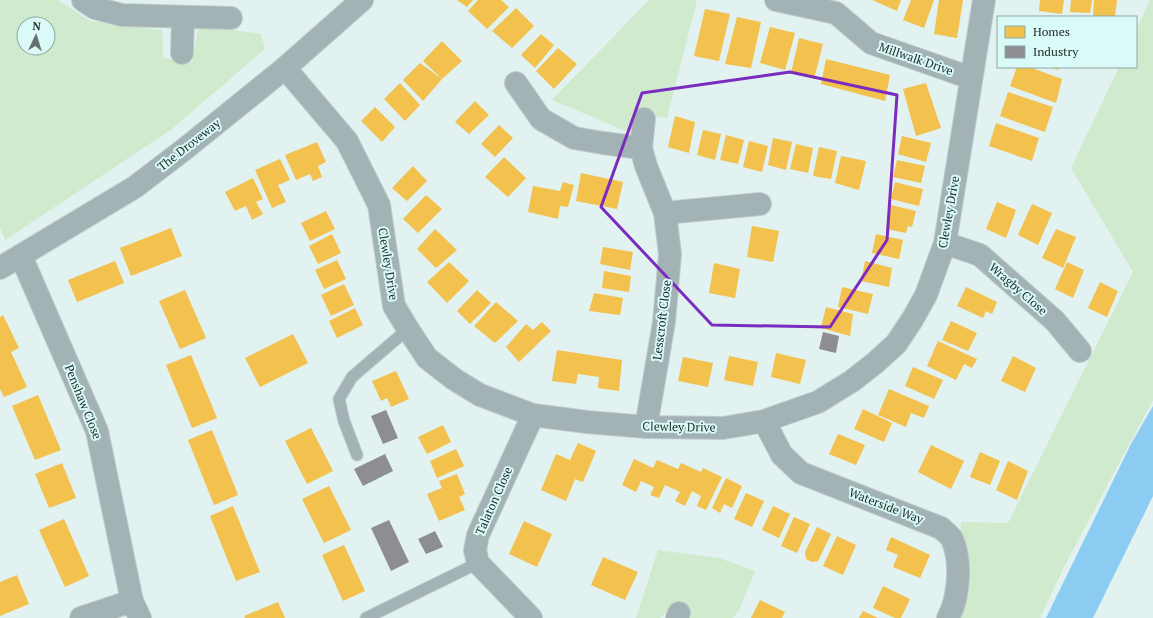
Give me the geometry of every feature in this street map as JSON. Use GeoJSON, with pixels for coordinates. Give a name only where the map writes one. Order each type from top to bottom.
{"type":"FeatureCollection","features":[{"type":"Feature","properties":{"kind":"street"},"geometry":{"type":"LineString","coordinates":[[83,0],[96,8],[122,16],[231,18]]}},
{"type":"Feature","properties":{"kind":"street","name":"The Droveway"},"geometry":{"type":"LineString","coordinates":[[0,268],[135,187],[285,68],[362,0]]}},
{"type":"Feature","properties":{"kind":"street","name":"Millwalk Drive"},"geometry":{"type":"LineString","coordinates":[[776,0],[836,13],[871,43],[971,78]]}},
{"type":"Feature","properties":{"kind":"street","name":"Clewley Drive"},"geometry":{"type":"LineString","coordinates":[[285,68],[347,141],[379,205],[394,306],[427,358],[454,379],[480,395],[533,414],[587,422],[646,427],[723,428],[764,421],[818,402],[852,381],[875,363],[896,344],[912,320],[926,295],[945,243],[984,0]]}},
{"type":"Feature","properties":{"kind":"street"},"geometry":{"type":"LineString","coordinates":[[182,52],[183,17]]}},
{"type":"Feature","properties":{"kind":"street"},"geometry":{"type":"LineString","coordinates":[[516,83],[542,118],[574,138],[641,148],[644,119]]}},
{"type":"Feature","properties":{"kind":"street","name":"Lesscroft Close"},"geometry":{"type":"LineString","coordinates":[[641,148],[646,166],[665,213],[670,254],[664,322],[646,427]]}},
{"type":"Feature","properties":{"kind":"street"},"geometry":{"type":"LineString","coordinates":[[665,213],[760,204]]}},
{"type":"Feature","properties":{"kind":"street","name":"Wragby Close"},"geometry":{"type":"LineString","coordinates":[[945,243],[980,255],[1055,321],[1080,351]]}},
{"type":"Feature","properties":{"kind":"street","name":"Penshaw Close"},"geometry":{"type":"LineString","coordinates":[[21,256],[97,431],[136,609],[81,618]]}},
{"type":"Feature","properties":{"kind":"street","name":"Talaton Close"},"geometry":{"type":"LineString","coordinates":[[478,563],[475,550],[478,535],[533,414]]}},
{"type":"Feature","properties":{"kind":"street","name":"Waterside Way"},"geometry":{"type":"LineString","coordinates":[[764,421],[782,455],[801,474],[941,528],[951,538],[957,554],[958,574],[953,608],[948,618]]}},
{"type":"Feature","properties":{"kind":"street"},"geometry":{"type":"LineString","coordinates":[[478,563],[531,618]]}},
{"type":"Feature","properties":{"kind":"lane"},"geometry":{"type":"LineString","coordinates":[[357,455],[344,421],[339,398],[352,377],[408,329]]}},
{"type":"Feature","properties":{"kind":"lane"},"geometry":{"type":"LineString","coordinates":[[366,618],[478,563]]}},
{"type":"Feature","properties":{"kind":"highlighted area"},"geometry":{"type":"Polygon","coordinates":[[[790,72],[897,95],[887,240],[830,327],[712,325],[601,207],[642,93],[790,72]]]}},
{"type":"Feature","properties":{"kind":"green space"},"geometry":{"type":"Polygon","coordinates":[[[0,0],[58,0],[90,21],[162,30],[163,58],[192,62],[199,25],[261,34],[265,49],[172,129],[5,240],[0,227],[0,0]]]}},
{"type":"Feature","properties":{"kind":"green space"},"geometry":{"type":"Polygon","coordinates":[[[649,0],[697,0],[667,118],[658,117],[635,109],[626,131],[552,100],[649,0]]]}},
{"type":"Feature","properties":{"kind":"green space"},"geometry":{"type":"Polygon","coordinates":[[[1150,0],[1153,0],[1153,400],[1066,563],[1040,618],[955,618],[957,615],[961,522],[1008,523],[1133,272],[1071,168],[1119,68],[1137,68],[1137,28],[1150,0]]]}},
{"type":"Feature","properties":{"kind":"green space"},"geometry":{"type":"Polygon","coordinates":[[[658,550],[719,558],[755,571],[740,608],[733,618],[690,618],[684,608],[673,606],[660,618],[636,618],[658,550]]]}},
{"type":"Feature","properties":{"kind":"water"},"geometry":{"type":"Polygon","coordinates":[[[1153,406],[1153,496],[1093,618],[1046,618],[1131,444],[1153,406]]]}},
{"type":"Feature","properties":{"kind":"building: Homes"},"geometry":{"type":"Polygon","coordinates":[[[457,0],[473,0],[467,7],[457,0]]]}},
{"type":"Feature","properties":{"kind":"building: Homes"},"geometry":{"type":"Polygon","coordinates":[[[478,0],[501,0],[509,7],[487,29],[468,11],[478,0]]]}},
{"type":"Feature","properties":{"kind":"building: Homes"},"geometry":{"type":"Polygon","coordinates":[[[872,0],[901,0],[897,11],[872,0]]]}},
{"type":"Feature","properties":{"kind":"building: Homes"},"geometry":{"type":"Polygon","coordinates":[[[911,0],[934,0],[924,28],[903,20],[911,0]]]}},
{"type":"Feature","properties":{"kind":"building: Homes"},"geometry":{"type":"Polygon","coordinates":[[[939,0],[963,0],[957,38],[934,34],[939,0]]]}},
{"type":"Feature","properties":{"kind":"building: Homes"},"geometry":{"type":"Polygon","coordinates":[[[1040,0],[1064,0],[1062,14],[1039,11],[1040,0]]]}},
{"type":"Feature","properties":{"kind":"building: Homes"},"geometry":{"type":"Polygon","coordinates":[[[1071,0],[1092,0],[1090,13],[1070,12],[1071,0]]]}},
{"type":"Feature","properties":{"kind":"building: Homes"},"geometry":{"type":"Polygon","coordinates":[[[1094,0],[1117,0],[1115,16],[1093,16],[1094,0]]]}},
{"type":"Feature","properties":{"kind":"building: Homes"},"geometry":{"type":"Polygon","coordinates":[[[516,8],[534,26],[512,48],[492,31],[516,8]]]}},
{"type":"Feature","properties":{"kind":"building: Homes"},"geometry":{"type":"Polygon","coordinates":[[[705,9],[730,14],[719,61],[694,56],[705,9]]]}},
{"type":"Feature","properties":{"kind":"building: Homes"},"geometry":{"type":"Polygon","coordinates":[[[737,17],[761,22],[751,68],[725,64],[737,17]]]}},
{"type":"Feature","properties":{"kind":"building: Homes"},"geometry":{"type":"Polygon","coordinates":[[[770,27],[795,33],[785,70],[760,63],[770,27]]]}},
{"type":"Feature","properties":{"kind":"building: Homes"},"geometry":{"type":"Polygon","coordinates":[[[541,34],[554,45],[535,68],[521,55],[541,34]]]}},
{"type":"Feature","properties":{"kind":"building: Homes"},"geometry":{"type":"Polygon","coordinates":[[[799,38],[823,44],[814,79],[791,73],[799,38]]]}},
{"type":"Feature","properties":{"kind":"building: Homes"},"geometry":{"type":"Polygon","coordinates":[[[442,41],[462,61],[442,79],[423,61],[442,41]]]}},
{"type":"Feature","properties":{"kind":"building: Homes"},"geometry":{"type":"Polygon","coordinates":[[[558,48],[577,64],[554,89],[536,71],[558,48]]]}},
{"type":"Feature","properties":{"kind":"building: Homes"},"geometry":{"type":"Polygon","coordinates":[[[826,59],[890,75],[885,101],[821,84],[826,59]]]}},
{"type":"Feature","properties":{"kind":"building: Homes"},"geometry":{"type":"Polygon","coordinates":[[[420,63],[442,79],[423,101],[403,80],[420,63]]]}},
{"type":"Feature","properties":{"kind":"building: Homes"},"geometry":{"type":"Polygon","coordinates":[[[1017,68],[1032,68],[1062,79],[1056,103],[1010,86],[1017,68]]]}},
{"type":"Feature","properties":{"kind":"building: Homes"},"geometry":{"type":"Polygon","coordinates":[[[400,83],[420,105],[405,121],[384,99],[400,83]]]}},
{"type":"Feature","properties":{"kind":"building: Homes"},"geometry":{"type":"Polygon","coordinates":[[[926,83],[941,128],[916,136],[903,89],[926,83]]]}},
{"type":"Feature","properties":{"kind":"building: Homes"},"geometry":{"type":"Polygon","coordinates":[[[1008,92],[1053,107],[1045,132],[1000,116],[1008,92]]]}},
{"type":"Feature","properties":{"kind":"building: Homes"},"geometry":{"type":"Polygon","coordinates":[[[475,101],[489,115],[469,134],[455,122],[475,101]]]}},
{"type":"Feature","properties":{"kind":"building: Homes"},"geometry":{"type":"Polygon","coordinates":[[[375,107],[395,127],[382,142],[361,121],[375,107]]]}},
{"type":"Feature","properties":{"kind":"building: Homes"},"geometry":{"type":"Polygon","coordinates":[[[675,116],[695,122],[689,153],[668,147],[675,116]]]}},
{"type":"Feature","properties":{"kind":"building: Homes"},"geometry":{"type":"Polygon","coordinates":[[[996,123],[1039,138],[1032,161],[989,146],[996,123]]]}},
{"type":"Feature","properties":{"kind":"building: Homes"},"geometry":{"type":"Polygon","coordinates":[[[499,125],[513,138],[495,157],[481,144],[499,125]]]}},
{"type":"Feature","properties":{"kind":"building: Homes"},"geometry":{"type":"Polygon","coordinates":[[[703,130],[721,134],[715,160],[697,155],[703,130]]]}},
{"type":"Feature","properties":{"kind":"building: Homes"},"geometry":{"type":"Polygon","coordinates":[[[726,135],[744,140],[738,164],[720,160],[726,135]]]}},
{"type":"Feature","properties":{"kind":"building: Homes"},"geometry":{"type":"Polygon","coordinates":[[[902,136],[931,143],[926,162],[898,154],[902,136]]]}},
{"type":"Feature","properties":{"kind":"building: Homes"},"geometry":{"type":"Polygon","coordinates":[[[773,138],[792,142],[786,170],[768,165],[773,138]]]}},
{"type":"Feature","properties":{"kind":"building: Homes"},"geometry":{"type":"Polygon","coordinates":[[[749,141],[768,146],[762,172],[743,167],[749,141]]]}},
{"type":"Feature","properties":{"kind":"building: Homes"},"geometry":{"type":"Polygon","coordinates":[[[317,142],[326,162],[318,166],[322,177],[313,181],[310,174],[296,180],[285,155],[317,142]]]}},
{"type":"Feature","properties":{"kind":"building: Homes"},"geometry":{"type":"Polygon","coordinates":[[[796,144],[813,148],[808,173],[790,169],[796,144]]]}},
{"type":"Feature","properties":{"kind":"building: Homes"},"geometry":{"type":"Polygon","coordinates":[[[819,147],[837,151],[831,179],[813,176],[819,147]]]}},
{"type":"Feature","properties":{"kind":"building: Homes"},"geometry":{"type":"Polygon","coordinates":[[[841,156],[866,161],[859,190],[835,183],[841,156]]]}},
{"type":"Feature","properties":{"kind":"building: Homes"},"geometry":{"type":"Polygon","coordinates":[[[504,157],[526,178],[508,197],[485,177],[504,157]]]}},
{"type":"Feature","properties":{"kind":"building: Homes"},"geometry":{"type":"Polygon","coordinates":[[[280,159],[290,180],[278,185],[286,202],[272,208],[255,170],[280,159]]]}},
{"type":"Feature","properties":{"kind":"building: Homes"},"geometry":{"type":"Polygon","coordinates":[[[897,160],[925,166],[921,183],[893,177],[897,160]]]}},
{"type":"Feature","properties":{"kind":"building: Homes"},"geometry":{"type":"Polygon","coordinates":[[[413,166],[427,181],[407,201],[392,188],[413,166]]]}},
{"type":"Feature","properties":{"kind":"building: Homes"},"geometry":{"type":"Polygon","coordinates":[[[581,173],[623,182],[617,209],[576,201],[581,173]]]}},
{"type":"Feature","properties":{"kind":"building: Homes"},"geometry":{"type":"Polygon","coordinates":[[[253,178],[263,199],[256,202],[263,214],[252,220],[246,206],[235,211],[225,192],[253,178]]]}},
{"type":"Feature","properties":{"kind":"building: Homes"},"geometry":{"type":"Polygon","coordinates":[[[563,182],[574,185],[568,207],[560,206],[558,219],[528,212],[533,186],[560,191],[563,182]]]}},
{"type":"Feature","properties":{"kind":"building: Homes"},"geometry":{"type":"Polygon","coordinates":[[[895,182],[923,189],[919,206],[891,199],[895,182]]]}},
{"type":"Feature","properties":{"kind":"building: Homes"},"geometry":{"type":"Polygon","coordinates":[[[426,195],[442,209],[418,233],[403,219],[426,195]]]}},
{"type":"Feature","properties":{"kind":"building: Homes"},"geometry":{"type":"Polygon","coordinates":[[[997,202],[1016,210],[1006,238],[986,229],[997,202]]]}},
{"type":"Feature","properties":{"kind":"building: Homes"},"geometry":{"type":"Polygon","coordinates":[[[1032,204],[1052,213],[1038,245],[1018,235],[1032,204]]]}},
{"type":"Feature","properties":{"kind":"building: Homes"},"geometry":{"type":"Polygon","coordinates":[[[891,205],[916,211],[912,227],[908,226],[906,233],[886,229],[891,205]]]}},
{"type":"Feature","properties":{"kind":"building: Homes"},"geometry":{"type":"Polygon","coordinates":[[[326,211],[335,229],[310,241],[301,223],[326,211]]]}},
{"type":"Feature","properties":{"kind":"building: Homes"},"geometry":{"type":"Polygon","coordinates":[[[752,226],[779,231],[773,262],[747,257],[752,226]]]}},
{"type":"Feature","properties":{"kind":"building: Homes"},"geometry":{"type":"Polygon","coordinates":[[[171,228],[182,256],[131,276],[120,248],[171,228]]]}},
{"type":"Feature","properties":{"kind":"building: Homes"},"geometry":{"type":"Polygon","coordinates":[[[435,229],[457,250],[436,268],[417,249],[435,229]]]}},
{"type":"Feature","properties":{"kind":"building: Homes"},"geometry":{"type":"Polygon","coordinates":[[[1056,229],[1076,237],[1063,268],[1042,258],[1056,229]]]}},
{"type":"Feature","properties":{"kind":"building: Homes"},"geometry":{"type":"Polygon","coordinates":[[[332,234],[341,253],[318,264],[309,246],[332,234]]]}},
{"type":"Feature","properties":{"kind":"building: Homes"},"geometry":{"type":"Polygon","coordinates":[[[876,234],[903,240],[899,259],[872,253],[876,234]]]}},
{"type":"Feature","properties":{"kind":"building: Homes"},"geometry":{"type":"Polygon","coordinates":[[[603,247],[633,252],[630,270],[600,264],[603,247]]]}},
{"type":"Feature","properties":{"kind":"building: Homes"},"geometry":{"type":"Polygon","coordinates":[[[337,260],[346,279],[324,289],[315,270],[337,260]]]}},
{"type":"Feature","properties":{"kind":"building: Homes"},"geometry":{"type":"Polygon","coordinates":[[[115,261],[124,283],[77,302],[68,280],[115,261]]]}},
{"type":"Feature","properties":{"kind":"building: Homes"},"geometry":{"type":"Polygon","coordinates":[[[865,261],[892,268],[889,287],[861,281],[865,261]]]}},
{"type":"Feature","properties":{"kind":"building: Homes"},"geometry":{"type":"Polygon","coordinates":[[[449,262],[469,281],[447,303],[427,282],[449,262]]]}},
{"type":"Feature","properties":{"kind":"building: Homes"},"geometry":{"type":"Polygon","coordinates":[[[1067,262],[1084,270],[1073,298],[1055,289],[1067,262]]]}},
{"type":"Feature","properties":{"kind":"building: Homes"},"geometry":{"type":"Polygon","coordinates":[[[714,263],[740,269],[735,298],[709,293],[714,263]]]}},
{"type":"Feature","properties":{"kind":"building: Homes"},"geometry":{"type":"Polygon","coordinates":[[[604,271],[631,276],[629,292],[602,288],[604,271]]]}},
{"type":"Feature","properties":{"kind":"building: Homes"},"geometry":{"type":"Polygon","coordinates":[[[1100,282],[1118,291],[1107,317],[1088,308],[1100,282]]]}},
{"type":"Feature","properties":{"kind":"building: Homes"},"geometry":{"type":"Polygon","coordinates":[[[344,284],[354,305],[331,316],[321,295],[344,284]]]}},
{"type":"Feature","properties":{"kind":"building: Homes"},"geometry":{"type":"Polygon","coordinates":[[[842,287],[873,294],[868,314],[838,307],[842,287]]]}},
{"type":"Feature","properties":{"kind":"building: Homes"},"geometry":{"type":"Polygon","coordinates":[[[966,287],[997,302],[992,314],[986,311],[983,318],[957,306],[966,287]]]}},
{"type":"Feature","properties":{"kind":"building: Homes"},"geometry":{"type":"Polygon","coordinates":[[[185,290],[206,338],[180,349],[159,301],[185,290]]]}},
{"type":"Feature","properties":{"kind":"building: Homes"},"geometry":{"type":"Polygon","coordinates":[[[477,290],[491,303],[470,324],[457,311],[477,290]]]}},
{"type":"Feature","properties":{"kind":"building: Homes"},"geometry":{"type":"Polygon","coordinates":[[[594,293],[623,298],[620,315],[589,311],[594,293]]]}},
{"type":"Feature","properties":{"kind":"building: Homes"},"geometry":{"type":"Polygon","coordinates":[[[496,302],[518,321],[495,343],[474,326],[496,302]]]}},
{"type":"Feature","properties":{"kind":"building: Homes"},"geometry":{"type":"Polygon","coordinates":[[[826,307],[853,314],[850,336],[821,328],[826,307]]]}},
{"type":"Feature","properties":{"kind":"building: Homes"},"geometry":{"type":"Polygon","coordinates":[[[355,308],[363,325],[337,338],[329,321],[355,308]]]}},
{"type":"Feature","properties":{"kind":"building: Homes"},"geometry":{"type":"Polygon","coordinates":[[[3,315],[19,348],[11,352],[27,387],[4,397],[0,389],[0,317],[3,315]]]}},
{"type":"Feature","properties":{"kind":"building: Homes"},"geometry":{"type":"Polygon","coordinates":[[[951,321],[977,333],[968,351],[942,340],[951,321]]]}},
{"type":"Feature","properties":{"kind":"building: Homes"},"geometry":{"type":"Polygon","coordinates":[[[542,322],[551,331],[519,362],[506,347],[526,324],[533,330],[542,322]]]}},
{"type":"Feature","properties":{"kind":"building: Homes"},"geometry":{"type":"Polygon","coordinates":[[[293,334],[308,363],[260,387],[245,358],[293,334]]]}},
{"type":"Feature","properties":{"kind":"building: Homes"},"geometry":{"type":"Polygon","coordinates":[[[938,341],[977,359],[972,368],[964,364],[956,380],[927,366],[938,341]]]}},
{"type":"Feature","properties":{"kind":"building: Homes"},"geometry":{"type":"Polygon","coordinates":[[[557,350],[622,360],[619,391],[598,388],[599,377],[578,374],[576,384],[552,381],[557,350]]]}},
{"type":"Feature","properties":{"kind":"building: Homes"},"geometry":{"type":"Polygon","coordinates":[[[776,353],[806,360],[800,384],[771,377],[776,353]]]}},
{"type":"Feature","properties":{"kind":"building: Homes"},"geometry":{"type":"Polygon","coordinates":[[[191,355],[217,418],[192,428],[166,365],[191,355]]]}},
{"type":"Feature","properties":{"kind":"building: Homes"},"geometry":{"type":"Polygon","coordinates":[[[729,356],[758,362],[753,386],[724,380],[729,356]]]}},
{"type":"Feature","properties":{"kind":"building: Homes"},"geometry":{"type":"Polygon","coordinates":[[[1013,356],[1036,368],[1025,392],[1001,381],[1013,356]]]}},
{"type":"Feature","properties":{"kind":"building: Homes"},"geometry":{"type":"Polygon","coordinates":[[[683,357],[713,363],[708,387],[678,381],[683,357]]]}},
{"type":"Feature","properties":{"kind":"building: Homes"},"geometry":{"type":"Polygon","coordinates":[[[913,367],[943,380],[934,399],[905,386],[913,367]]]}},
{"type":"Feature","properties":{"kind":"building: Homes"},"geometry":{"type":"Polygon","coordinates":[[[396,371],[409,399],[391,407],[387,398],[381,401],[372,381],[396,371]]]}},
{"type":"Feature","properties":{"kind":"building: Homes"},"geometry":{"type":"Polygon","coordinates":[[[889,389],[929,406],[924,418],[911,413],[906,427],[878,415],[889,389]]]}},
{"type":"Feature","properties":{"kind":"building: Homes"},"geometry":{"type":"Polygon","coordinates":[[[38,395],[61,450],[35,460],[12,406],[38,395]]]}},
{"type":"Feature","properties":{"kind":"building: Homes"},"geometry":{"type":"Polygon","coordinates":[[[863,409],[892,423],[884,442],[854,429],[863,409]]]}},
{"type":"Feature","properties":{"kind":"building: Homes"},"geometry":{"type":"Polygon","coordinates":[[[443,425],[451,442],[427,454],[418,437],[443,425]]]}},
{"type":"Feature","properties":{"kind":"building: Homes"},"geometry":{"type":"Polygon","coordinates":[[[311,428],[333,471],[307,484],[285,441],[311,428]]]}},
{"type":"Feature","properties":{"kind":"building: Homes"},"geometry":{"type":"Polygon","coordinates":[[[212,430],[238,495],[214,505],[188,440],[212,430]]]}},
{"type":"Feature","properties":{"kind":"building: Homes"},"geometry":{"type":"Polygon","coordinates":[[[838,434],[865,445],[856,465],[829,454],[838,434]]]}},
{"type":"Feature","properties":{"kind":"building: Homes"},"geometry":{"type":"Polygon","coordinates":[[[578,443],[596,451],[583,482],[575,479],[566,501],[541,490],[556,454],[570,460],[578,443]]]}},
{"type":"Feature","properties":{"kind":"building: Homes"},"geometry":{"type":"Polygon","coordinates":[[[931,445],[964,461],[951,489],[918,472],[931,445]]]}},
{"type":"Feature","properties":{"kind":"building: Homes"},"geometry":{"type":"Polygon","coordinates":[[[456,449],[464,466],[437,478],[430,461],[456,449]]]}},
{"type":"Feature","properties":{"kind":"building: Homes"},"geometry":{"type":"Polygon","coordinates":[[[980,452],[1000,461],[990,485],[970,477],[980,452]]]}},
{"type":"Feature","properties":{"kind":"building: Homes"},"geometry":{"type":"Polygon","coordinates":[[[634,459],[653,468],[657,460],[678,469],[681,463],[701,472],[703,468],[722,477],[706,510],[697,506],[701,496],[692,491],[685,506],[675,501],[680,492],[665,485],[659,498],[650,495],[654,487],[641,481],[636,492],[622,485],[634,459]]]}},
{"type":"Feature","properties":{"kind":"building: Homes"},"geometry":{"type":"Polygon","coordinates":[[[1008,461],[1028,471],[1017,500],[996,490],[1008,461]]]}},
{"type":"Feature","properties":{"kind":"building: Homes"},"geometry":{"type":"Polygon","coordinates":[[[62,463],[76,498],[49,508],[35,474],[62,463]]]}},
{"type":"Feature","properties":{"kind":"building: Homes"},"geometry":{"type":"Polygon","coordinates":[[[457,474],[465,494],[459,497],[465,510],[439,521],[427,494],[442,488],[439,481],[457,474]]]}},
{"type":"Feature","properties":{"kind":"building: Homes"},"geometry":{"type":"Polygon","coordinates":[[[726,478],[742,486],[732,508],[724,504],[720,513],[712,508],[726,478]]]}},
{"type":"Feature","properties":{"kind":"building: Homes"},"geometry":{"type":"Polygon","coordinates":[[[329,486],[351,530],[324,543],[302,499],[329,486]]]}},
{"type":"Feature","properties":{"kind":"building: Homes"},"geometry":{"type":"Polygon","coordinates":[[[746,493],[764,501],[752,527],[734,519],[746,493]]]}},
{"type":"Feature","properties":{"kind":"building: Homes"},"geometry":{"type":"Polygon","coordinates":[[[233,506],[260,572],[236,581],[210,516],[233,506]]]}},
{"type":"Feature","properties":{"kind":"building: Homes"},"geometry":{"type":"Polygon","coordinates":[[[773,506],[790,514],[779,538],[762,530],[773,506]]]}},
{"type":"Feature","properties":{"kind":"building: Homes"},"geometry":{"type":"Polygon","coordinates":[[[794,517],[810,524],[797,553],[781,546],[794,517]]]}},
{"type":"Feature","properties":{"kind":"building: Homes"},"geometry":{"type":"Polygon","coordinates":[[[64,519],[89,576],[65,587],[39,530],[64,519]]]}},
{"type":"Feature","properties":{"kind":"building: Homes"},"geometry":{"type":"Polygon","coordinates":[[[524,521],[552,534],[537,567],[509,554],[524,521]]]}},
{"type":"Feature","properties":{"kind":"building: Homes"},"geometry":{"type":"Polygon","coordinates":[[[817,527],[831,534],[818,561],[812,562],[806,559],[805,552],[817,527]]]}},
{"type":"Feature","properties":{"kind":"building: Homes"},"geometry":{"type":"Polygon","coordinates":[[[837,536],[856,545],[843,575],[823,566],[837,536]]]}},
{"type":"Feature","properties":{"kind":"building: Homes"},"geometry":{"type":"Polygon","coordinates":[[[891,537],[930,555],[920,578],[893,567],[898,555],[886,550],[891,537]]]}},
{"type":"Feature","properties":{"kind":"building: Homes"},"geometry":{"type":"Polygon","coordinates":[[[344,545],[365,591],[343,601],[322,555],[344,545]]]}},
{"type":"Feature","properties":{"kind":"building: Homes"},"geometry":{"type":"Polygon","coordinates":[[[603,557],[638,572],[625,600],[591,585],[603,557]]]}},
{"type":"Feature","properties":{"kind":"building: Homes"},"geometry":{"type":"Polygon","coordinates":[[[17,575],[29,604],[0,616],[0,582],[17,575]]]}},
{"type":"Feature","properties":{"kind":"building: Homes"},"geometry":{"type":"Polygon","coordinates":[[[883,586],[910,599],[901,618],[895,618],[873,608],[883,586]]]}},
{"type":"Feature","properties":{"kind":"building: Homes"},"geometry":{"type":"Polygon","coordinates":[[[760,600],[785,612],[782,618],[751,618],[760,600]]]}},
{"type":"Feature","properties":{"kind":"building: Homes"},"geometry":{"type":"Polygon","coordinates":[[[278,602],[285,618],[245,618],[244,616],[278,602]]]}},
{"type":"Feature","properties":{"kind":"building: Homes"},"geometry":{"type":"Polygon","coordinates":[[[863,611],[878,618],[859,618],[863,611]]]}},
{"type":"Feature","properties":{"kind":"building: Industry"},"geometry":{"type":"Polygon","coordinates":[[[823,332],[839,336],[836,353],[819,349],[823,332]]]}},
{"type":"Feature","properties":{"kind":"building: Industry"},"geometry":{"type":"Polygon","coordinates":[[[386,410],[398,438],[383,444],[371,416],[386,410]]]}},
{"type":"Feature","properties":{"kind":"building: Industry"},"geometry":{"type":"Polygon","coordinates":[[[385,454],[393,471],[363,486],[354,469],[385,454]]]}},
{"type":"Feature","properties":{"kind":"building: Industry"},"geometry":{"type":"Polygon","coordinates":[[[389,520],[409,562],[391,571],[371,528],[389,520]]]}},
{"type":"Feature","properties":{"kind":"building: Industry"},"geometry":{"type":"Polygon","coordinates":[[[435,531],[443,547],[426,554],[418,539],[435,531]]]}}]}
